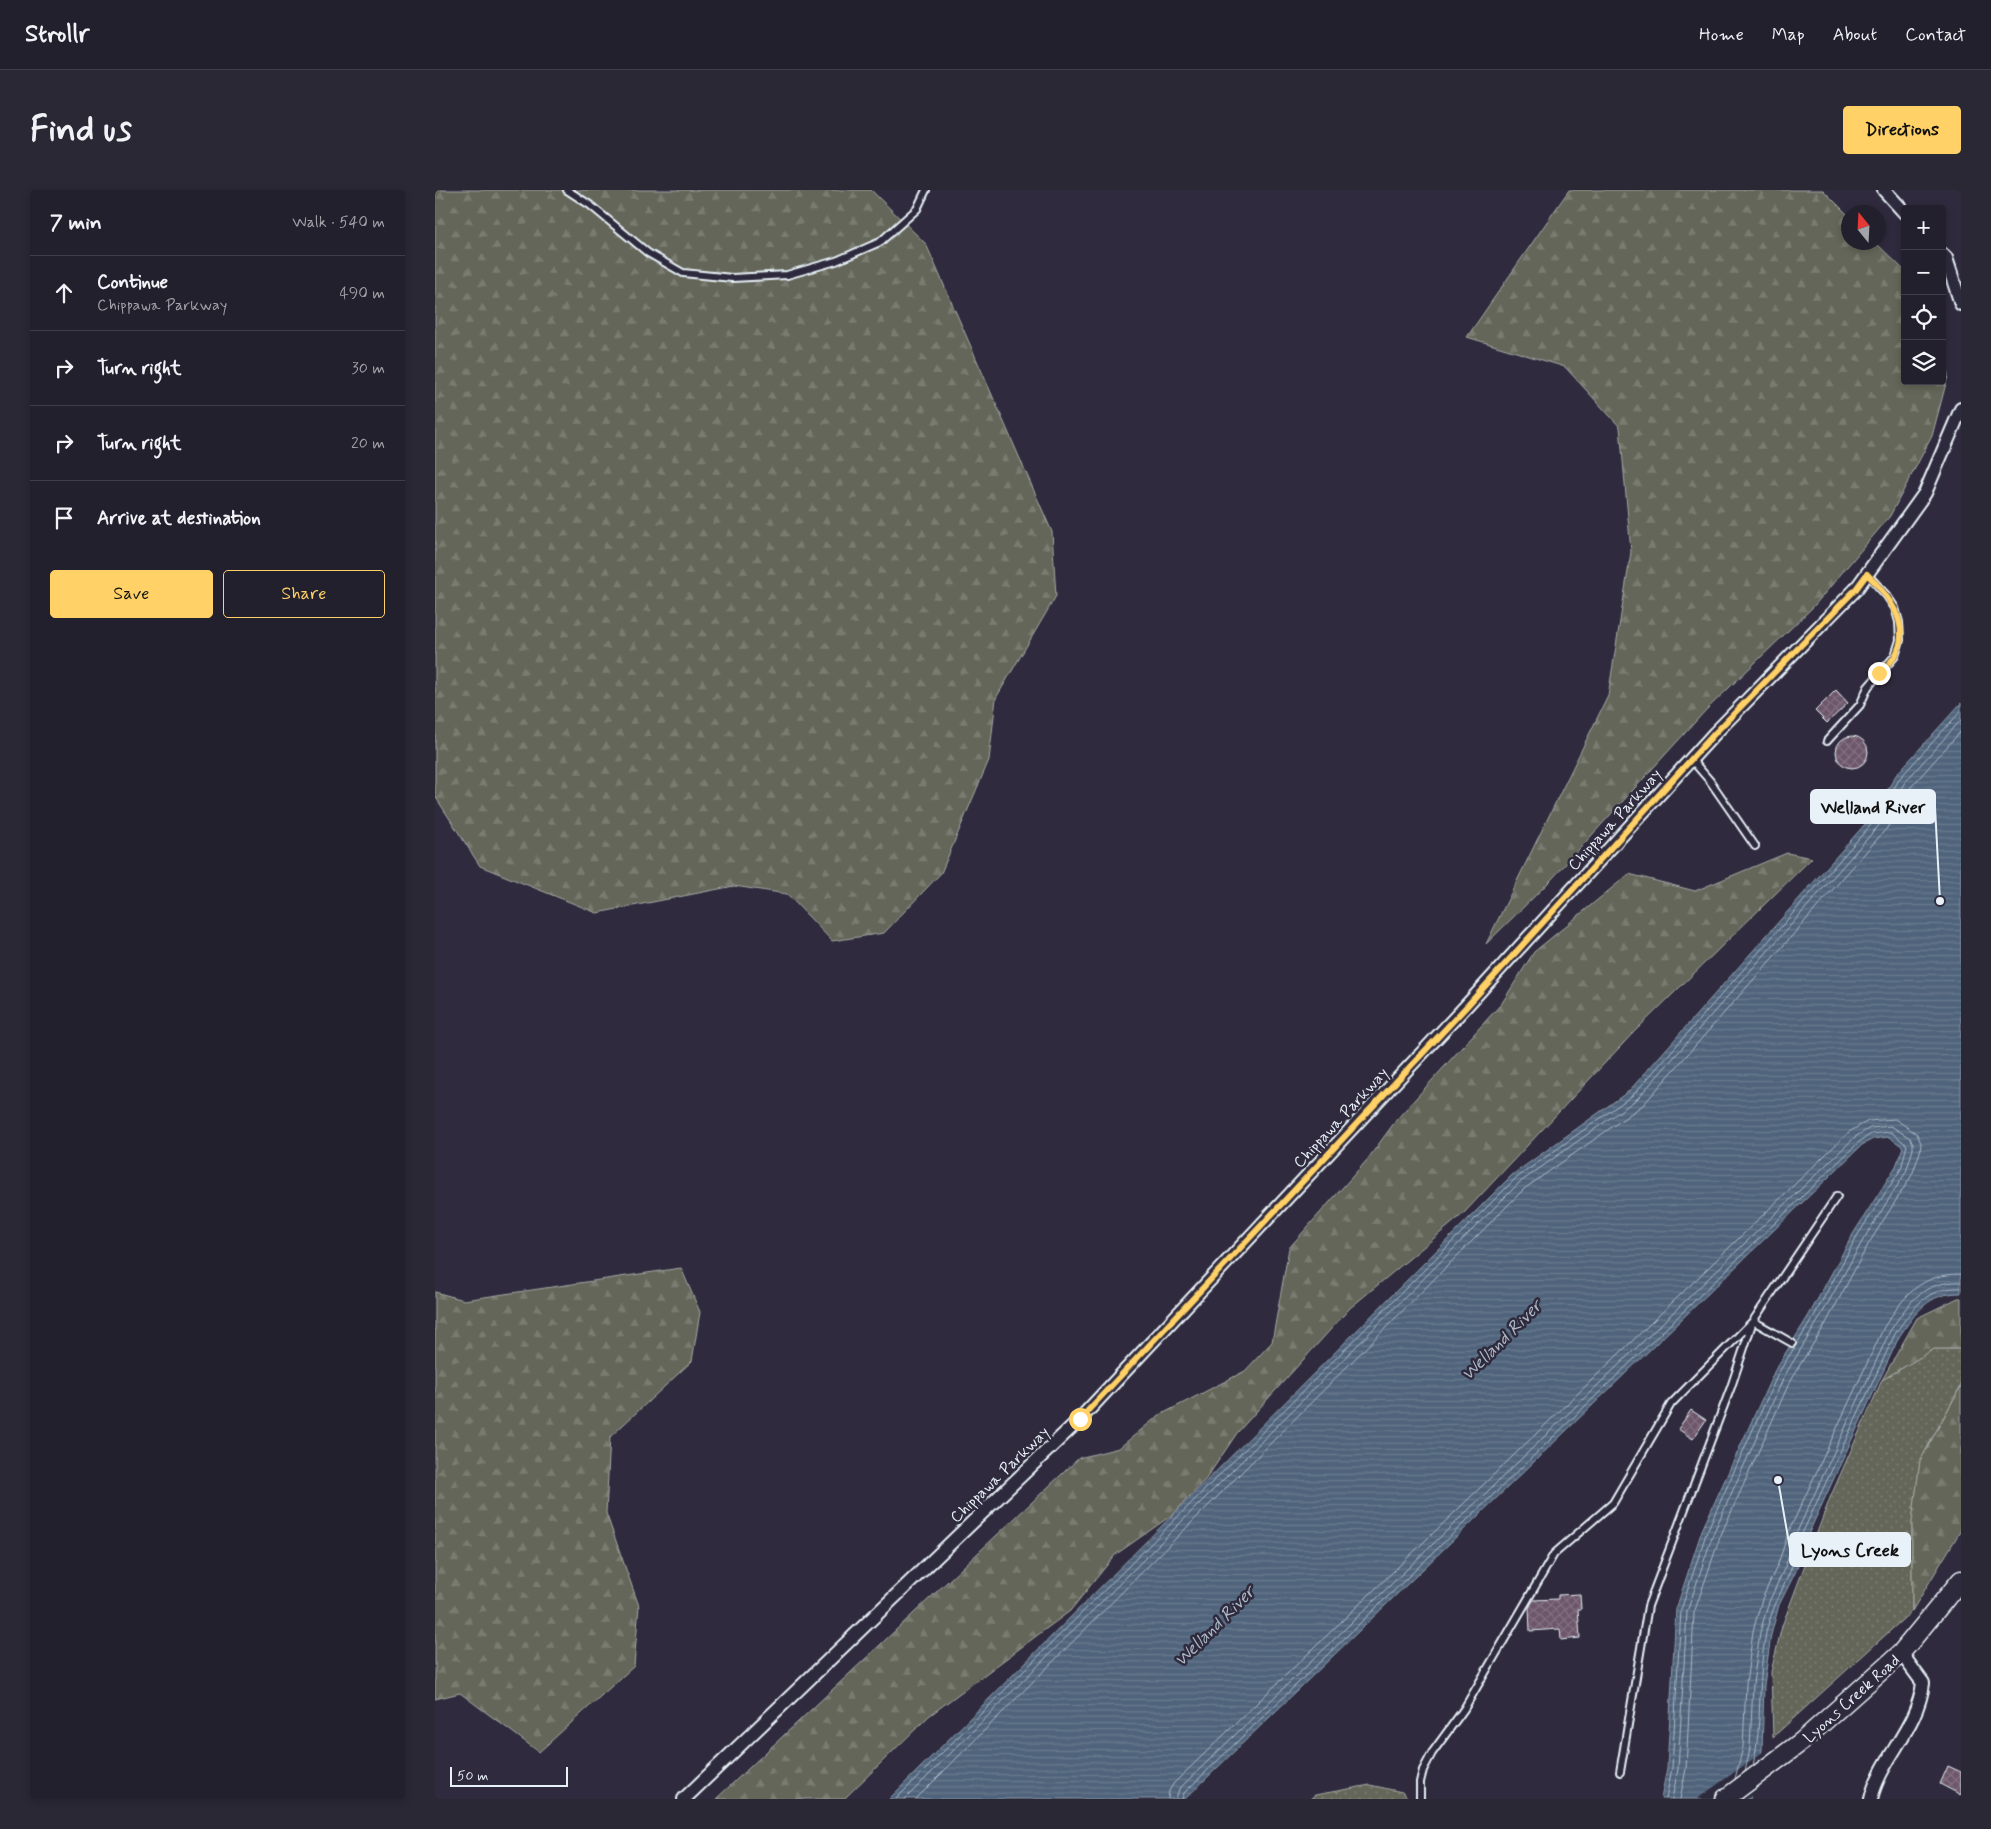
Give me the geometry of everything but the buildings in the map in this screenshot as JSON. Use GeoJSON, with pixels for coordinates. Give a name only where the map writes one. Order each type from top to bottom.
{"type":"FeatureCollection","features":[{"type":"Feature","properties":{"kind":"main road","name":"Lyons Creek Road"},"geometry":{"type":"LineString","coordinates":[[1725,1799],[1831,1718],[1901,1653],[1961,1580]]}},
{"type":"Feature","properties":{"kind":"street"},"geometry":{"type":"LineString","coordinates":[[1884,190],[1901,209]]}},
{"type":"Feature","properties":{"kind":"street"},"geometry":{"type":"LineString","coordinates":[[1946,258],[1961,304]]}},
{"type":"Feature","properties":{"kind":"street","name":"Chippawa Parkway"},"geometry":{"type":"LineString","coordinates":[[684,1799],[1080,1419],[1467,1006],[1691,759],[1856,589],[1925,493],[1961,409]]}},
{"type":"Feature","properties":{"kind":"street"},"geometry":{"type":"LineString","coordinates":[[1871,1799],[1875,1785],[1914,1715],[1922,1690],[1923,1683],[1901,1653]]}},
{"type":"Feature","properties":{"kind":"lane"},"geometry":{"type":"LineString","coordinates":[[567,190],[590,205],[648,253],[683,273],[732,278],[787,275],[835,261],[880,242],[917,209],[926,190]]}},
{"type":"Feature","properties":{"kind":"lane"},"geometry":{"type":"LineString","coordinates":[[1827,741],[1860,705],[1868,687],[1895,656],[1900,640],[1899,622],[1895,608],[1867,574]]}},
{"type":"Feature","properties":{"kind":"lane"},"geometry":{"type":"LineString","coordinates":[[1691,759],[1710,780],[1755,846]]}},
{"type":"Feature","properties":{"kind":"lane"},"geometry":{"type":"LineString","coordinates":[[1420,1799],[1420,1782],[1423,1770],[1432,1753],[1464,1709],[1554,1554],[1613,1503],[1671,1404],[1753,1321],[1837,1196]]}},
{"type":"Feature","properties":{"kind":"lane"},"geometry":{"type":"LineString","coordinates":[[1753,1321],[1792,1343]]}},
{"type":"Feature","properties":{"kind":"lane"},"geometry":{"type":"LineString","coordinates":[[1620,1772],[1647,1606],[1731,1387],[1753,1321]]}},
{"type":"Feature","properties":{"kind":"green space"},"geometry":{"type":"Polygon","coordinates":[[[435,190],[871,190],[926,244],[1052,532],[1056,596],[996,698],[989,760],[941,873],[884,933],[832,941],[787,894],[734,886],[597,913],[480,866],[435,796],[435,190]]]}},
{"type":"Feature","properties":{"kind":"green space"},"geometry":{"type":"Polygon","coordinates":[[[1569,190],[1823,190],[1841,208],[1841,250],[1883,250],[1901,267],[1901,385],[1946,385],[1932,436],[1890,516],[1813,607],[1706,710],[1551,880],[1486,944],[1608,696],[1631,552],[1620,427],[1565,367],[1467,337],[1569,190]]]}},
{"type":"Feature","properties":{"kind":"green space"},"geometry":{"type":"Polygon","coordinates":[[[1946,361],[1948,376],[1946,384],[1946,361]]]}},
{"type":"Feature","properties":{"kind":"green space"},"geometry":{"type":"Polygon","coordinates":[[[1787,853],[1812,858],[1634,1032],[1463,1214],[1350,1308],[1237,1433],[1206,1479],[1172,1515],[1115,1555],[1070,1611],[929,1716],[844,1799],[716,1799],[1079,1458],[1119,1448],[1158,1416],[1245,1371],[1272,1342],[1289,1248],[1367,1160],[1397,1119],[1502,1003],[1534,952],[1629,874],[1695,891],[1787,853]]]}},
{"type":"Feature","properties":{"kind":"green space"},"geometry":{"type":"Polygon","coordinates":[[[681,1268],[700,1312],[692,1361],[610,1437],[606,1513],[639,1606],[634,1666],[539,1752],[460,1693],[435,1699],[435,1292],[464,1300],[681,1268]]]}},
{"type":"Feature","properties":{"kind":"green space"},"geometry":{"type":"Polygon","coordinates":[[[1961,1298],[1961,1349],[1934,1349],[1882,1380],[1917,1318],[1961,1298]]]}},
{"type":"Feature","properties":{"kind":"green space"},"geometry":{"type":"Polygon","coordinates":[[[1934,1349],[1961,1349],[1961,1385],[1920,1461],[1912,1522],[1912,1611],[1773,1737],[1771,1672],[1782,1626],[1830,1498],[1882,1380],[1934,1349]]]}},
{"type":"Feature","properties":{"kind":"green space"},"geometry":{"type":"Polygon","coordinates":[[[1961,1386],[1961,1530],[1912,1611],[1912,1522],[1920,1461],[1961,1386]]]}},
{"type":"Feature","properties":{"kind":"green space"},"geometry":{"type":"Polygon","coordinates":[[[1370,1785],[1402,1792],[1408,1799],[1310,1799],[1315,1795],[1370,1785]]]}},
{"type":"Feature","properties":{"kind":"water"},"geometry":{"type":"Polygon","coordinates":[[[1961,703],[1961,1293],[1940,1296],[1931,1300],[1917,1312],[1899,1337],[1806,1539],[1796,1571],[1779,1605],[1771,1635],[1764,1685],[1762,1750],[1750,1799],[1661,1799],[1667,1768],[1676,1609],[1702,1530],[1775,1370],[1809,1315],[1853,1234],[1896,1166],[1903,1147],[1889,1137],[1873,1139],[1862,1145],[1185,1799],[889,1799],[1512,1175],[1629,1091],[1873,815],[1896,775],[1961,703]]]}},
{"type":"Feature","properties":{"kind":"pier"},"geometry":{"type":"Polygon","coordinates":[[[1764,1751],[1754,1794],[1747,1799],[1697,1799],[1764,1751]]]}},
{"type":"Feature","properties":{"kind":"place","name":"Welland River"},"geometry":{"type":"Point","coordinates":[1940,901]}},
{"type":"Feature","properties":{"kind":"place","name":"Lyons Creek"},"geometry":{"type":"Point","coordinates":[1778,1480]}},
{"type":"Feature","properties":{"kind":"route"},"geometry":{"type":"LineString","coordinates":[[1080,1419],[1467,1006],[1715,733],[1856,589],[1867,574],[1887,596],[1895,608],[1899,622],[1900,640],[1895,656],[1879,673]]}}]}
